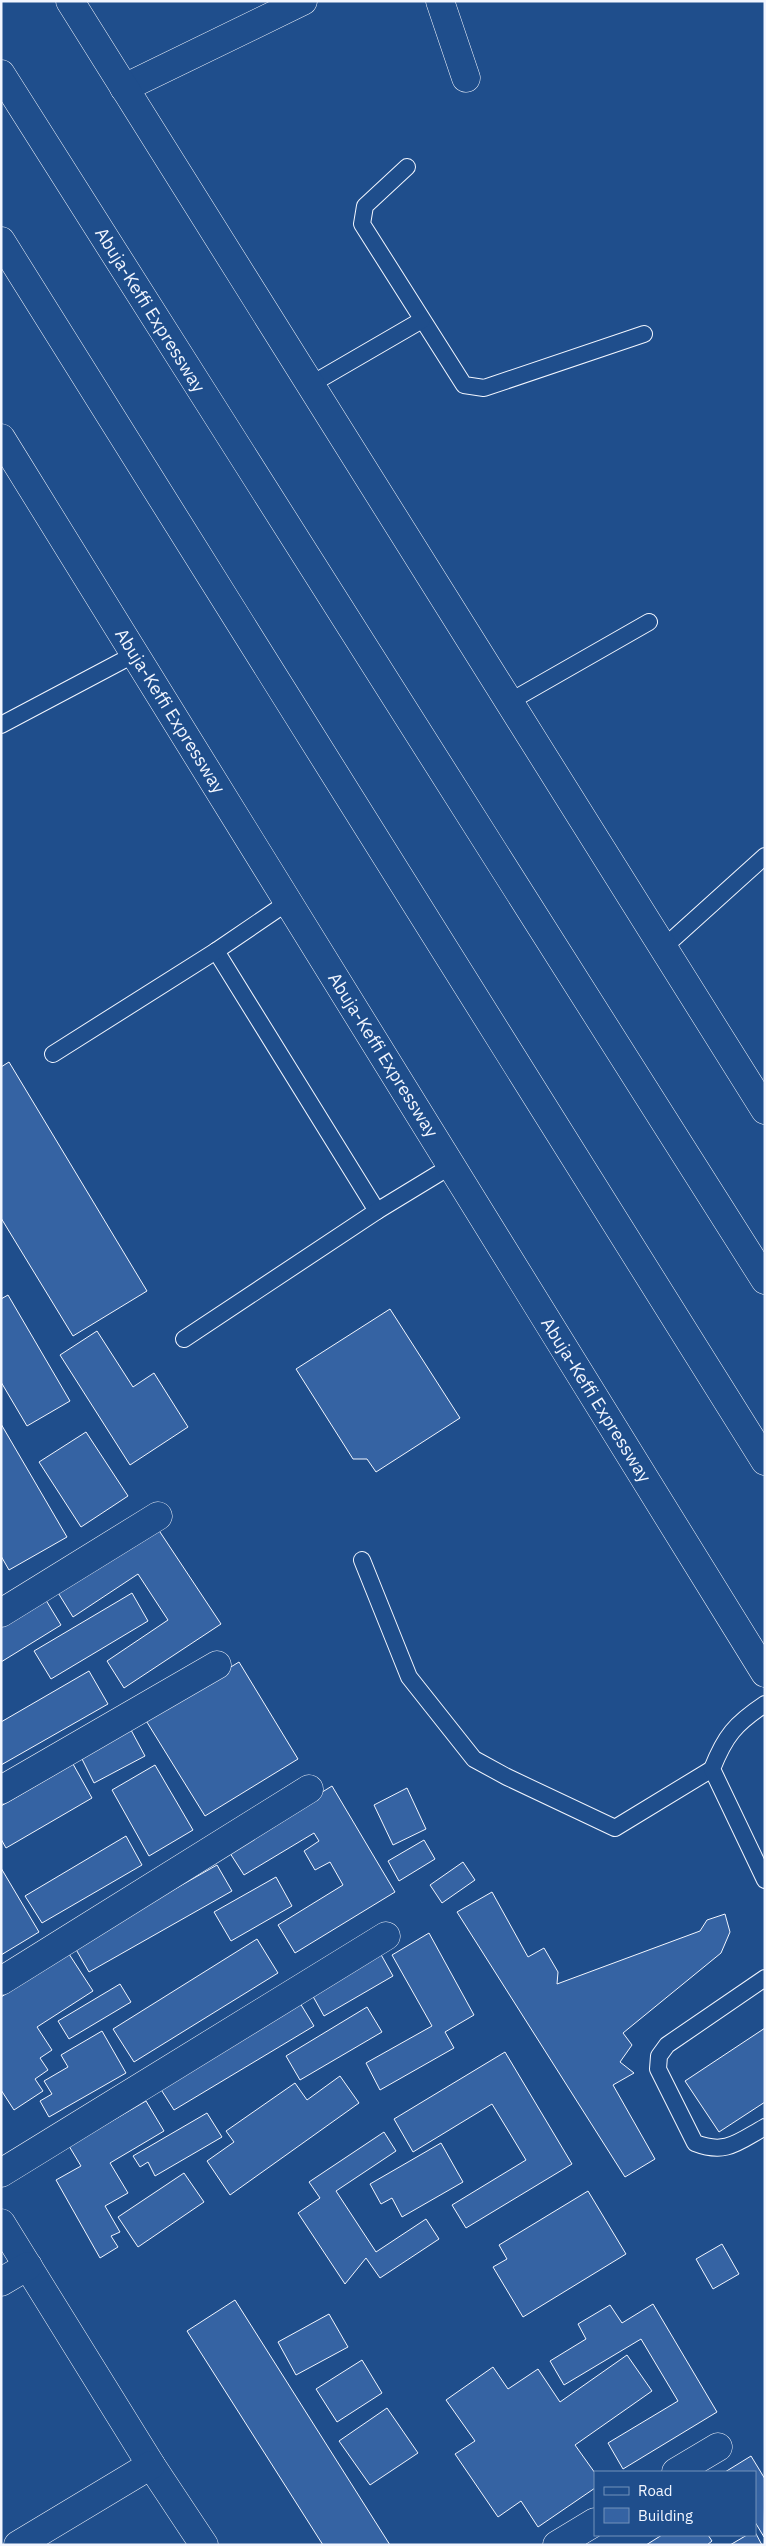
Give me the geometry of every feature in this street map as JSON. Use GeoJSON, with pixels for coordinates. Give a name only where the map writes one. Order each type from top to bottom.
{"type":"FeatureCollection","features":[{"type":"Feature","properties":{"kind":"main road"},"geometry":{"type":"LineString","coordinates":[[70,1],[765,1110]]}},
{"type":"Feature","properties":{"kind":"main road"},"geometry":{"type":"LineString","coordinates":[[124,88],[303,1]]}},
{"type":"Feature","properties":{"kind":"main road"},"geometry":{"type":"LineString","coordinates":[[440,1],[466,78]]}},
{"type":"Feature","properties":{"kind":"main road","name":"Abuja-Keffi Expressway"},"geometry":{"type":"LineString","coordinates":[[1,74],[765,1280]]}},
{"type":"Feature","properties":{"kind":"main road"},"geometry":{"type":"LineString","coordinates":[[1,241],[765,1461]]}},
{"type":"Feature","properties":{"kind":"main road","name":"Abuja-Keffi Expressway"},"geometry":{"type":"LineString","coordinates":[[1,438],[765,1673]]}},
{"type":"Feature","properties":{"kind":"main road"},"geometry":{"type":"LineString","coordinates":[[3,1609],[158,1516]]}},
{"type":"Feature","properties":{"kind":"main road"},"geometry":{"type":"LineString","coordinates":[[1,1790],[217,1666]]}},
{"type":"Feature","properties":{"kind":"main road"},"geometry":{"type":"LineString","coordinates":[[1,1981],[309,1789]]}},
{"type":"Feature","properties":{"kind":"main road"},"geometry":{"type":"LineString","coordinates":[[1,2173],[386,1936]]}},
{"type":"Feature","properties":{"kind":"main road"},"geometry":{"type":"LineString","coordinates":[[1,2223],[151,2465],[204,2545]]}},
{"type":"Feature","properties":{"kind":"main road"},"geometry":{"type":"LineString","coordinates":[[1,2282],[28,2266]]}},
{"type":"Feature","properties":{"kind":"main road"},"geometry":{"type":"LineString","coordinates":[[678,2471],[718,2447]]}},
{"type":"Feature","properties":{"kind":"main road"},"geometry":{"type":"LineString","coordinates":[[18,2545],[151,2465]]}},
{"type":"Feature","properties":{"kind":"main road"},"geometry":{"type":"LineString","coordinates":[[557,2545],[594,2523]]}},
{"type":"Feature","properties":{"kind":"lane"},"geometry":{"type":"LineString","coordinates":[[407,167],[365,206],[362,224],[464,385],[484,388],[644,334]]}},
{"type":"Feature","properties":{"kind":"lane"},"geometry":{"type":"LineString","coordinates":[[310,385],[422,320]]}},
{"type":"Feature","properties":{"kind":"lane"},"geometry":{"type":"LineString","coordinates":[[509,702],[649,622]]}},
{"type":"Feature","properties":{"kind":"lane"},"geometry":{"type":"LineString","coordinates":[[1,725],[135,654]]}},
{"type":"Feature","properties":{"kind":"lane"},"geometry":{"type":"LineString","coordinates":[[663,948],[765,856]]}},
{"type":"Feature","properties":{"kind":"lane"},"geometry":{"type":"LineString","coordinates":[[54,1054],[216,951],[288,902]]}},
{"type":"Feature","properties":{"kind":"lane"},"geometry":{"type":"LineString","coordinates":[[216,951],[376,1211]]}},
{"type":"Feature","properties":{"kind":"lane"},"geometry":{"type":"LineString","coordinates":[[184,1339],[376,1211],[451,1166]]}},
{"type":"Feature","properties":{"kind":"lane"},"geometry":{"type":"LineString","coordinates":[[362,1560],[409,1677],[474,1758],[507,1777],[615,1828],[712,1769],[723,1741],[745,1717],[765,1704]]}},
{"type":"Feature","properties":{"kind":"lane"},"geometry":{"type":"LineString","coordinates":[[712,1769],[765,1880]]}},
{"type":"Feature","properties":{"kind":"lane"},"geometry":{"type":"LineString","coordinates":[[765,1978],[667,2044],[659,2056],[658,2069],[695,2143],[710,2149],[729,2148],[765,2127]]}},
{"type":"Feature","properties":{"kind":"building"},"geometry":{"type":"Polygon","coordinates":[[[9,1062],[147,1291],[73,1336],[1,1218],[1,1067],[9,1062]]]}},
{"type":"Feature","properties":{"kind":"building"},"geometry":{"type":"Polygon","coordinates":[[[8,1295],[70,1401],[27,1426],[1,1382],[1,1299],[8,1295]]]}},
{"type":"Feature","properties":{"kind":"building"},"geometry":{"type":"Polygon","coordinates":[[[390,1309],[460,1418],[376,1472],[367,1459],[353,1459],[296,1369],[390,1309]]]}},
{"type":"Feature","properties":{"kind":"building"},"geometry":{"type":"Polygon","coordinates":[[[97,1331],[133,1387],[154,1373],[188,1427],[130,1465],[60,1355],[97,1331]]]}},
{"type":"Feature","properties":{"kind":"building"},"geometry":{"type":"Polygon","coordinates":[[[1,1424],[67,1537],[9,1570],[1,1556],[1,1424]]]}},
{"type":"Feature","properties":{"kind":"building"},"geometry":{"type":"Polygon","coordinates":[[[86,1432],[128,1496],[81,1527],[39,1462],[86,1432]]]}},
{"type":"Feature","properties":{"kind":"building"},"geometry":{"type":"Polygon","coordinates":[[[156,1526],[221,1624],[124,1688],[107,1661],[168,1620],[138,1574],[73,1617],[57,1591],[156,1526]]]}},
{"type":"Feature","properties":{"kind":"building"},"geometry":{"type":"Polygon","coordinates":[[[132,1593],[148,1621],[51,1679],[34,1651],[132,1593]]]}},
{"type":"Feature","properties":{"kind":"building"},"geometry":{"type":"Polygon","coordinates":[[[44,1597],[61,1625],[1,1662],[1,1623],[44,1597]]]}},
{"type":"Feature","properties":{"kind":"building"},"geometry":{"type":"Polygon","coordinates":[[[239,1662],[298,1759],[205,1816],[145,1719],[239,1662]]]}},
{"type":"Feature","properties":{"kind":"building"},"geometry":{"type":"Polygon","coordinates":[[[89,1671],[108,1704],[1,1765],[1,1722],[89,1671]]]}},
{"type":"Feature","properties":{"kind":"building"},"geometry":{"type":"Polygon","coordinates":[[[131,1730],[145,1756],[94,1783],[80,1755],[131,1730]]]}},
{"type":"Feature","properties":{"kind":"building"},"geometry":{"type":"Polygon","coordinates":[[[73,1764],[92,1798],[6,1848],[1,1839],[1,1806],[73,1764]]]}},
{"type":"Feature","properties":{"kind":"building"},"geometry":{"type":"Polygon","coordinates":[[[155,1765],[193,1830],[149,1856],[112,1790],[155,1765]]]}},
{"type":"Feature","properties":{"kind":"building"},"geometry":{"type":"Polygon","coordinates":[[[332,1786],[395,1892],[295,1953],[278,1925],[343,1885],[330,1862],[315,1870],[304,1851],[319,1841],[314,1833],[244,1875],[228,1850],[332,1786]]]}},
{"type":"Feature","properties":{"kind":"building"},"geometry":{"type":"Polygon","coordinates":[[[407,1788],[426,1829],[393,1845],[374,1805],[407,1788]]]}},
{"type":"Feature","properties":{"kind":"building"},"geometry":{"type":"Polygon","coordinates":[[[126,1836],[142,1865],[42,1923],[25,1896],[126,1836]]]}},
{"type":"Feature","properties":{"kind":"building"},"geometry":{"type":"Polygon","coordinates":[[[424,1840],[435,1859],[399,1881],[388,1861],[424,1840]]]}},
{"type":"Feature","properties":{"kind":"building"},"geometry":{"type":"Polygon","coordinates":[[[463,1862],[475,1880],[442,1903],[430,1885],[463,1862]]]}},
{"type":"Feature","properties":{"kind":"building"},"geometry":{"type":"Polygon","coordinates":[[[217,1865],[232,1891],[89,1972],[74,1946],[217,1865]]]}},
{"type":"Feature","properties":{"kind":"building"},"geometry":{"type":"Polygon","coordinates":[[[1,1868],[39,1932],[1,1955],[1,1868]]]}},
{"type":"Feature","properties":{"kind":"building"},"geometry":{"type":"Polygon","coordinates":[[[276,1877],[292,1906],[231,1941],[214,1912],[276,1877]]]}},
{"type":"Feature","properties":{"kind":"building"},"geometry":{"type":"Polygon","coordinates":[[[492,1892],[528,1957],[544,1948],[558,1972],[557,1984],[700,1931],[707,1920],[725,1914],[730,1932],[721,1953],[623,2033],[632,2045],[620,2062],[634,2073],[613,2085],[655,2159],[625,2177],[457,1912],[492,1892]]]}},
{"type":"Feature","properties":{"kind":"building"},"geometry":{"type":"Polygon","coordinates":[[[429,1933],[474,2015],[445,2032],[454,2048],[380,2090],[366,2063],[432,2026],[392,1955],[429,1933]]]}},
{"type":"Feature","properties":{"kind":"building"},"geometry":{"type":"Polygon","coordinates":[[[257,1939],[278,1973],[134,2062],[113,2029],[257,1939]]]}},
{"type":"Feature","properties":{"kind":"building"},"geometry":{"type":"Polygon","coordinates":[[[379,1951],[393,1976],[324,2016],[310,1991],[379,1951]]]}},
{"type":"Feature","properties":{"kind":"building"},"geometry":{"type":"Polygon","coordinates":[[[69,1954],[93,1991],[37,2027],[52,2050],[40,2058],[48,2070],[35,2079],[43,2091],[14,2110],[1,2090],[1,1997],[69,1954]]]}},
{"type":"Feature","properties":{"kind":"building"},"geometry":{"type":"Polygon","coordinates":[[[120,1984],[131,2002],[69,2039],[58,2021],[120,1984]]]}},
{"type":"Feature","properties":{"kind":"building"},"geometry":{"type":"Polygon","coordinates":[[[300,2003],[314,2026],[174,2110],[160,2088],[300,2003]]]}},
{"type":"Feature","properties":{"kind":"building"},"geometry":{"type":"Polygon","coordinates":[[[367,2007],[382,2032],[300,2080],[286,2056],[367,2007]]]}},
{"type":"Feature","properties":{"kind":"building"},"geometry":{"type":"Polygon","coordinates":[[[765,2028],[765,2102],[719,2132],[685,2081],[765,2028]]]}},
{"type":"Feature","properties":{"kind":"building"},"geometry":{"type":"Polygon","coordinates":[[[102,2031],[126,2073],[49,2117],[40,2101],[52,2094],[44,2081],[68,2067],[61,2055],[102,2031]]]}},
{"type":"Feature","properties":{"kind":"building"},"geometry":{"type":"Polygon","coordinates":[[[505,2052],[572,2164],[466,2228],[452,2205],[526,2160],[492,2104],[413,2152],[394,2119],[505,2052]]]}},
{"type":"Feature","properties":{"kind":"building"},"geometry":{"type":"Polygon","coordinates":[[[340,2076],[359,2103],[230,2195],[207,2161],[234,2142],[226,2131],[295,2083],[307,2100],[340,2076]]]}},
{"type":"Feature","properties":{"kind":"building"},"geometry":{"type":"Polygon","coordinates":[[[146,2101],[164,2131],[110,2163],[128,2193],[105,2206],[120,2232],[111,2236],[118,2247],[100,2258],[56,2180],[81,2166],[69,2146],[146,2101]]]}},
{"type":"Feature","properties":{"kind":"building"},"geometry":{"type":"Polygon","coordinates":[[[207,2113],[222,2137],[155,2176],[148,2162],[140,2167],[133,2156],[207,2113]]]}},
{"type":"Feature","properties":{"kind":"building"},"geometry":{"type":"Polygon","coordinates":[[[384,2132],[396,2151],[336,2191],[376,2252],[426,2219],[439,2239],[380,2278],[366,2258],[345,2284],[298,2213],[320,2198],[309,2182],[384,2132]]]}},
{"type":"Feature","properties":{"kind":"building"},"geometry":{"type":"Polygon","coordinates":[[[441,2143],[463,2182],[402,2217],[392,2198],[381,2204],[370,2184],[441,2143]]]}},
{"type":"Feature","properties":{"kind":"building"},"geometry":{"type":"Polygon","coordinates":[[[184,2173],[204,2202],[138,2247],[118,2217],[184,2173]]]}},
{"type":"Feature","properties":{"kind":"building"},"geometry":{"type":"Polygon","coordinates":[[[588,2191],[626,2254],[523,2317],[493,2267],[507,2259],[499,2245],[588,2191]]]}},
{"type":"Feature","properties":{"kind":"building"},"geometry":{"type":"Polygon","coordinates":[[[722,2244],[739,2274],[713,2289],[696,2259],[722,2244]]]}},
{"type":"Feature","properties":{"kind":"building"},"geometry":{"type":"Polygon","coordinates":[[[235,2300],[390,2545],[323,2545],[187,2331],[235,2300]]]}},
{"type":"Feature","properties":{"kind":"building"},"geometry":{"type":"Polygon","coordinates":[[[653,2304],[717,2412],[623,2469],[608,2443],[678,2401],[641,2339],[564,2385],[550,2361],[586,2339],[578,2324],[610,2305],[622,2323],[653,2304]]]}},
{"type":"Feature","properties":{"kind":"building"},"geometry":{"type":"Polygon","coordinates":[[[329,2314],[348,2347],[296,2375],[278,2342],[329,2314]]]}},
{"type":"Feature","properties":{"kind":"building"},"geometry":{"type":"Polygon","coordinates":[[[627,2355],[652,2391],[575,2445],[594,2472],[594,2489],[538,2527],[521,2501],[498,2517],[455,2454],[475,2441],[446,2400],[493,2367],[508,2389],[538,2369],[560,2402],[627,2355]]]}},
{"type":"Feature","properties":{"kind":"building"},"geometry":{"type":"Polygon","coordinates":[[[362,2360],[382,2393],[337,2422],[316,2389],[362,2360]]]}},
{"type":"Feature","properties":{"kind":"building"},"geometry":{"type":"Polygon","coordinates":[[[387,2408],[418,2453],[370,2485],[339,2441],[387,2408]]]}},
{"type":"Feature","properties":{"kind":"building"},"geometry":{"type":"Polygon","coordinates":[[[751,2456],[765,2479],[764,2537],[756,2524],[756,2471],[727,2471],[751,2456]]]}},
{"type":"Feature","properties":{"kind":"building"},"geometry":{"type":"Polygon","coordinates":[[[756,2534],[762,2545],[730,2545],[745,2536],[756,2536],[756,2534]]]}},
{"type":"Feature","properties":{"kind":"building"},"geometry":{"type":"Polygon","coordinates":[[[660,2536],[709,2536],[712,2541],[707,2545],[646,2545],[660,2536]]]}}]}
